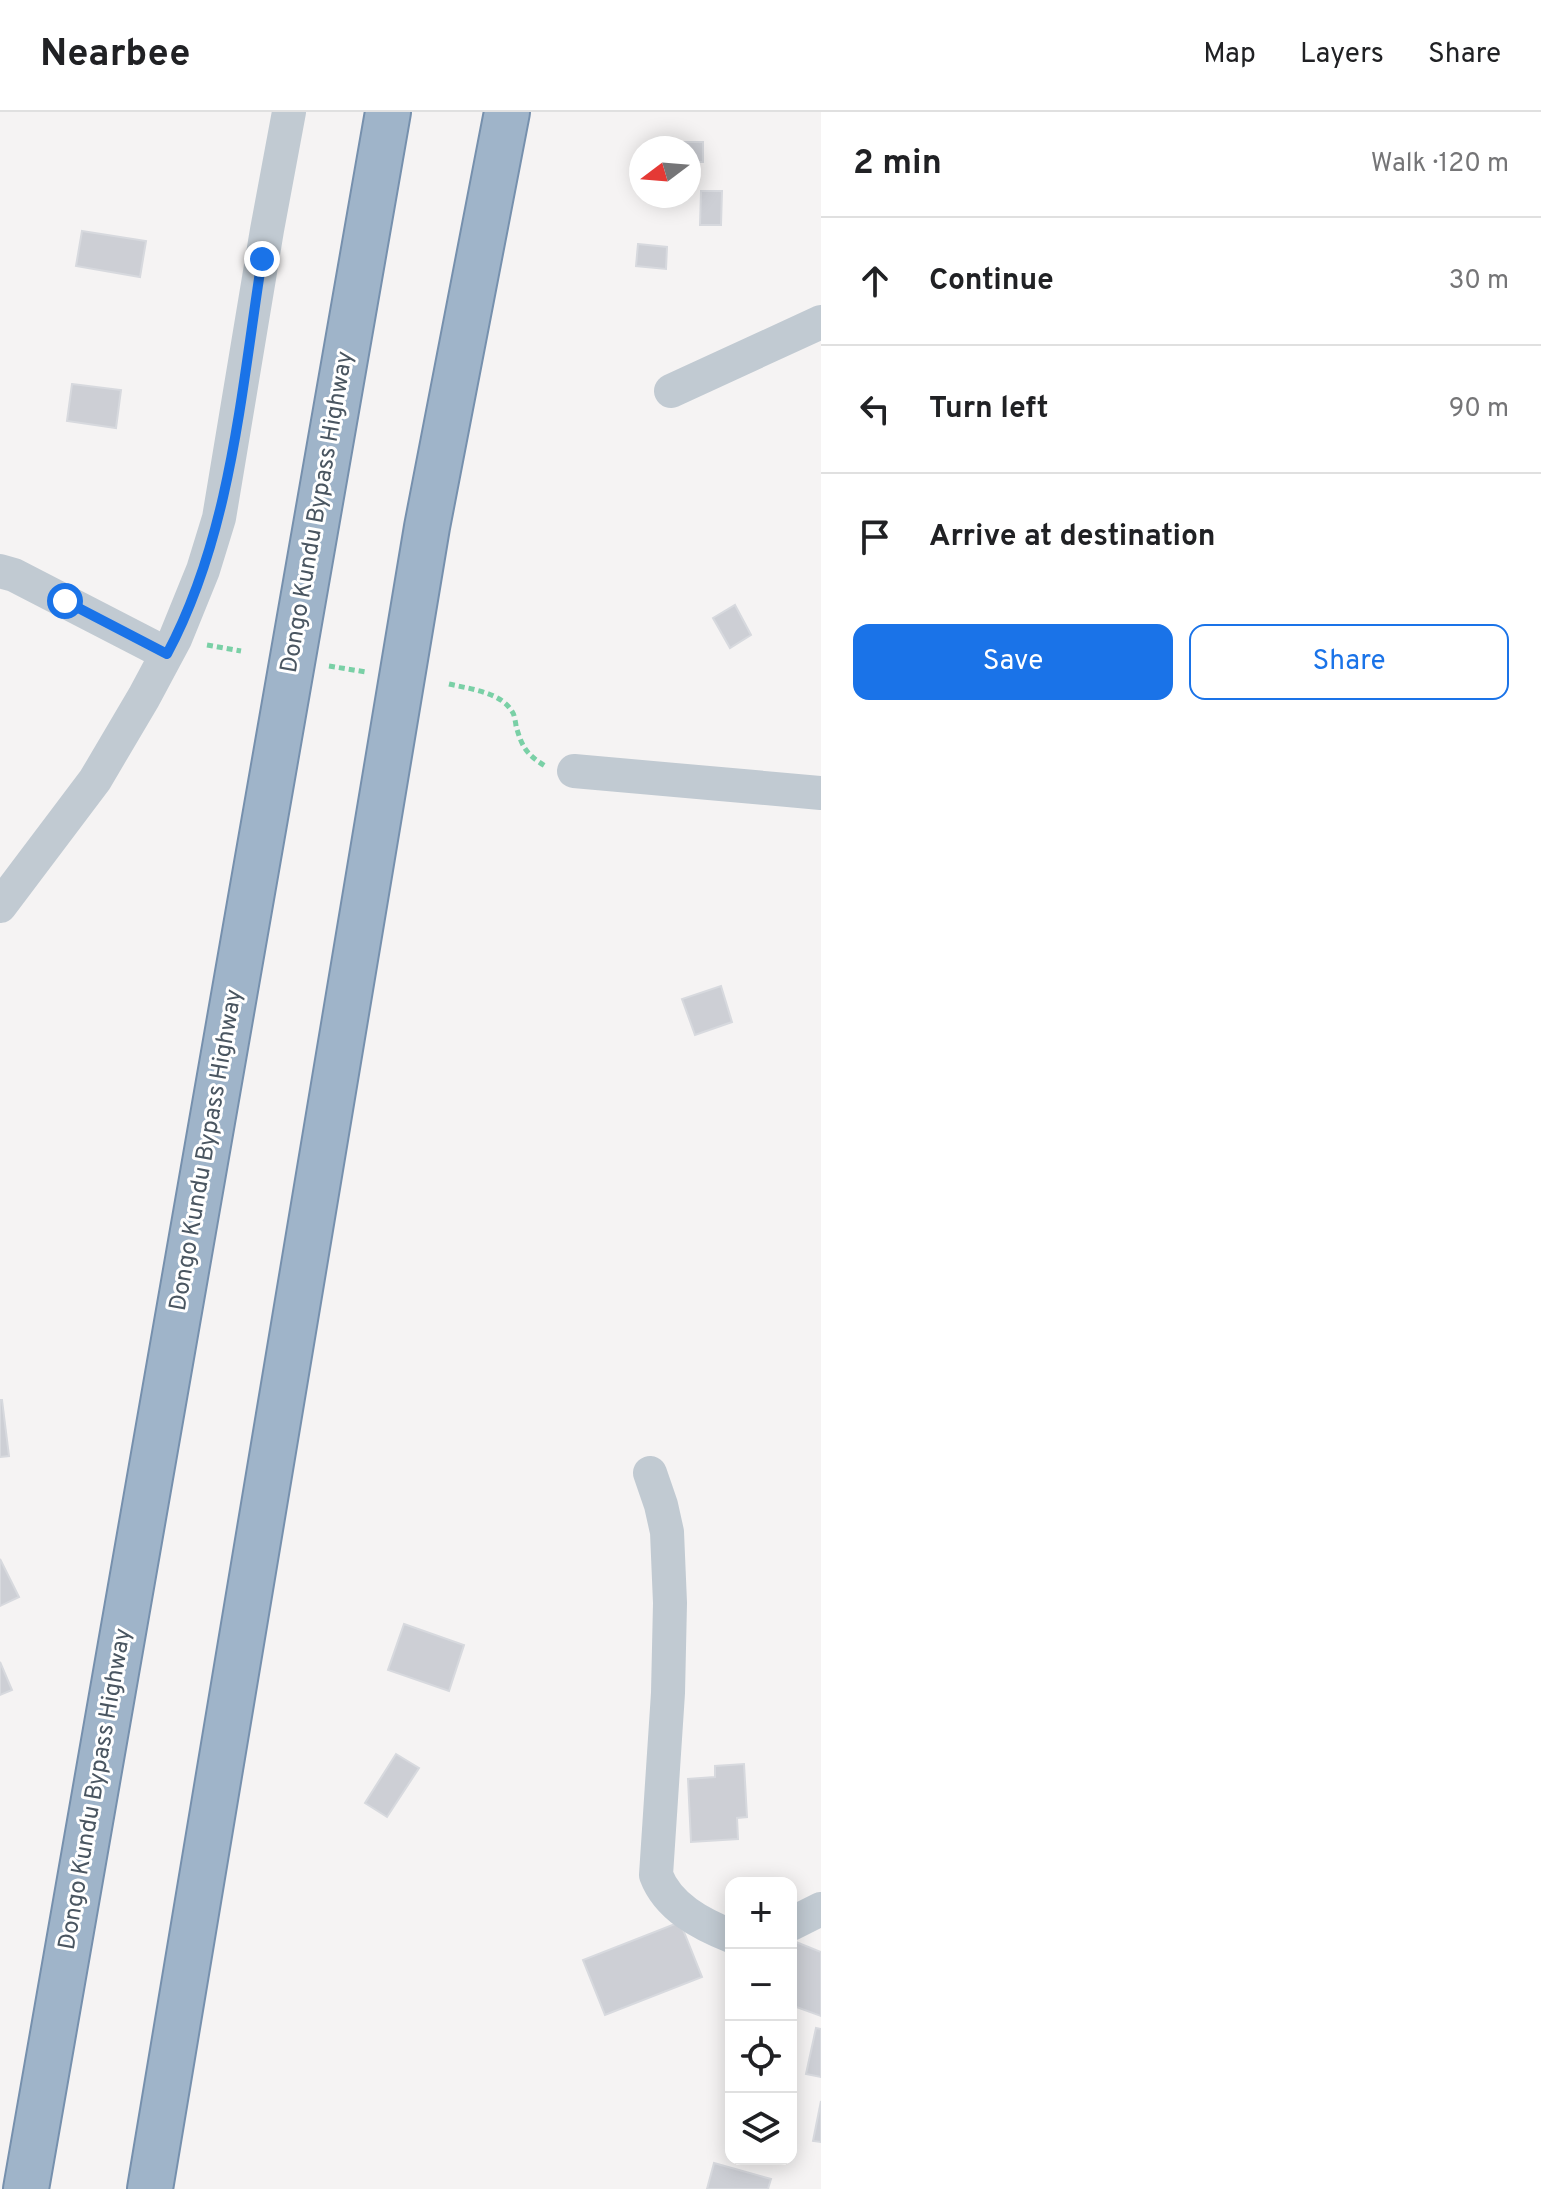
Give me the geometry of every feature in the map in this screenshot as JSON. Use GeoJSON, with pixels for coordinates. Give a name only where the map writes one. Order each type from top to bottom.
{"type":"FeatureCollection","features":[{"type":"Feature","properties":{"kind":"highway","name":"Dongo Kundu Bypass Highway"},"geometry":{"type":"LineString","coordinates":[[26,2189],[388,112]]}},
{"type":"Feature","properties":{"kind":"highway"},"geometry":{"type":"LineString","coordinates":[[150,2189],[427,527],[507,112]]}},
{"type":"Feature","properties":{"kind":"street"},"geometry":{"type":"LineString","coordinates":[[0,906],[95,780],[167,654],[203,570],[219,518],[289,112]]}},
{"type":"Feature","properties":{"kind":"street"},"geometry":{"type":"LineString","coordinates":[[671,391],[821,322]]}},
{"type":"Feature","properties":{"kind":"street"},"geometry":{"type":"LineString","coordinates":[[0,571],[14,575],[167,654]]}},
{"type":"Feature","properties":{"kind":"street"},"geometry":{"type":"LineString","coordinates":[[574,771],[821,793]]}},
{"type":"Feature","properties":{"kind":"street"},"geometry":{"type":"LineString","coordinates":[[650,1473],[667,1532],[670,1603],[668,1693],[656,1875],[662,1890],[680,1908],[725,1933]]}},
{"type":"Feature","properties":{"kind":"street"},"geometry":{"type":"LineString","coordinates":[[797,1921],[821,1909]]}},
{"type":"Feature","properties":{"kind":"path"},"geometry":{"type":"LineString","coordinates":[[319,664],[371,673]]}},
{"type":"Feature","properties":{"kind":"path"},"geometry":{"type":"LineString","coordinates":[[449,684],[482,691],[504,703],[513,713],[522,746],[532,758],[546,766],[574,771]]}},
{"type":"Feature","properties":{"kind":"building"},"geometry":{"type":"Polygon","coordinates":[[[701,191],[722,191],[721,225],[700,225],[701,191]]]}},
{"type":"Feature","properties":{"kind":"building"},"geometry":{"type":"Polygon","coordinates":[[[82,231],[146,241],[140,277],[76,266],[82,231]]]}},
{"type":"Feature","properties":{"kind":"building"},"geometry":{"type":"Polygon","coordinates":[[[638,244],[667,247],[666,269],[636,266],[638,244]]]}},
{"type":"Feature","properties":{"kind":"building"},"geometry":{"type":"Polygon","coordinates":[[[72,384],[121,390],[116,428],[67,421],[72,384]]]}},
{"type":"Feature","properties":{"kind":"building"},"geometry":{"type":"Polygon","coordinates":[[[735,605],[751,635],[730,648],[713,618],[735,605]]]}},
{"type":"Feature","properties":{"kind":"building"},"geometry":{"type":"Polygon","coordinates":[[[721,986],[732,1022],[695,1035],[682,999],[721,986]]]}},
{"type":"Feature","properties":{"kind":"building"},"geometry":{"type":"Polygon","coordinates":[[[0,1400],[9,1456],[0,1457],[0,1400]]]}},
{"type":"Feature","properties":{"kind":"building"},"geometry":{"type":"Polygon","coordinates":[[[0,1559],[19,1597],[0,1606],[0,1559]]]}},
{"type":"Feature","properties":{"kind":"building"},"geometry":{"type":"Polygon","coordinates":[[[404,1624],[464,1645],[449,1691],[388,1670],[404,1624]]]}},
{"type":"Feature","properties":{"kind":"building"},"geometry":{"type":"Polygon","coordinates":[[[0,1662],[12,1690],[0,1695],[0,1662]]]}},
{"type":"Feature","properties":{"kind":"building"},"geometry":{"type":"Polygon","coordinates":[[[396,1754],[419,1768],[387,1817],[365,1803],[396,1754]]]}},
{"type":"Feature","properties":{"kind":"building"},"geometry":{"type":"Polygon","coordinates":[[[744,1764],[747,1817],[737,1818],[738,1839],[691,1842],[688,1779],[715,1777],[715,1766],[744,1764]]]}},
{"type":"Feature","properties":{"kind":"building"},"geometry":{"type":"Polygon","coordinates":[[[680,1922],[702,1977],[605,2015],[583,1960],[680,1922]]]}},
{"type":"Feature","properties":{"kind":"building"},"geometry":{"type":"Polygon","coordinates":[[[797,1942],[821,1952],[821,2016],[797,2007],[797,1942]]]}},
{"type":"Feature","properties":{"kind":"building"},"geometry":{"type":"Polygon","coordinates":[[[816,2028],[821,2029],[821,2077],[806,2074],[816,2028]]]}},
{"type":"Feature","properties":{"kind":"building"},"geometry":{"type":"Polygon","coordinates":[[[821,2101],[821,2142],[813,2141],[821,2101]]]}},
{"type":"Feature","properties":{"kind":"building"},"geometry":{"type":"Polygon","coordinates":[[[714,2163],[771,2179],[768,2189],[707,2189],[714,2163]]]}},
{"type":"Feature","properties":{"kind":"route"},"geometry":{"type":"LineString","coordinates":[[65,601],[167,654],[203,570],[219,518],[262,259]]}}]}
